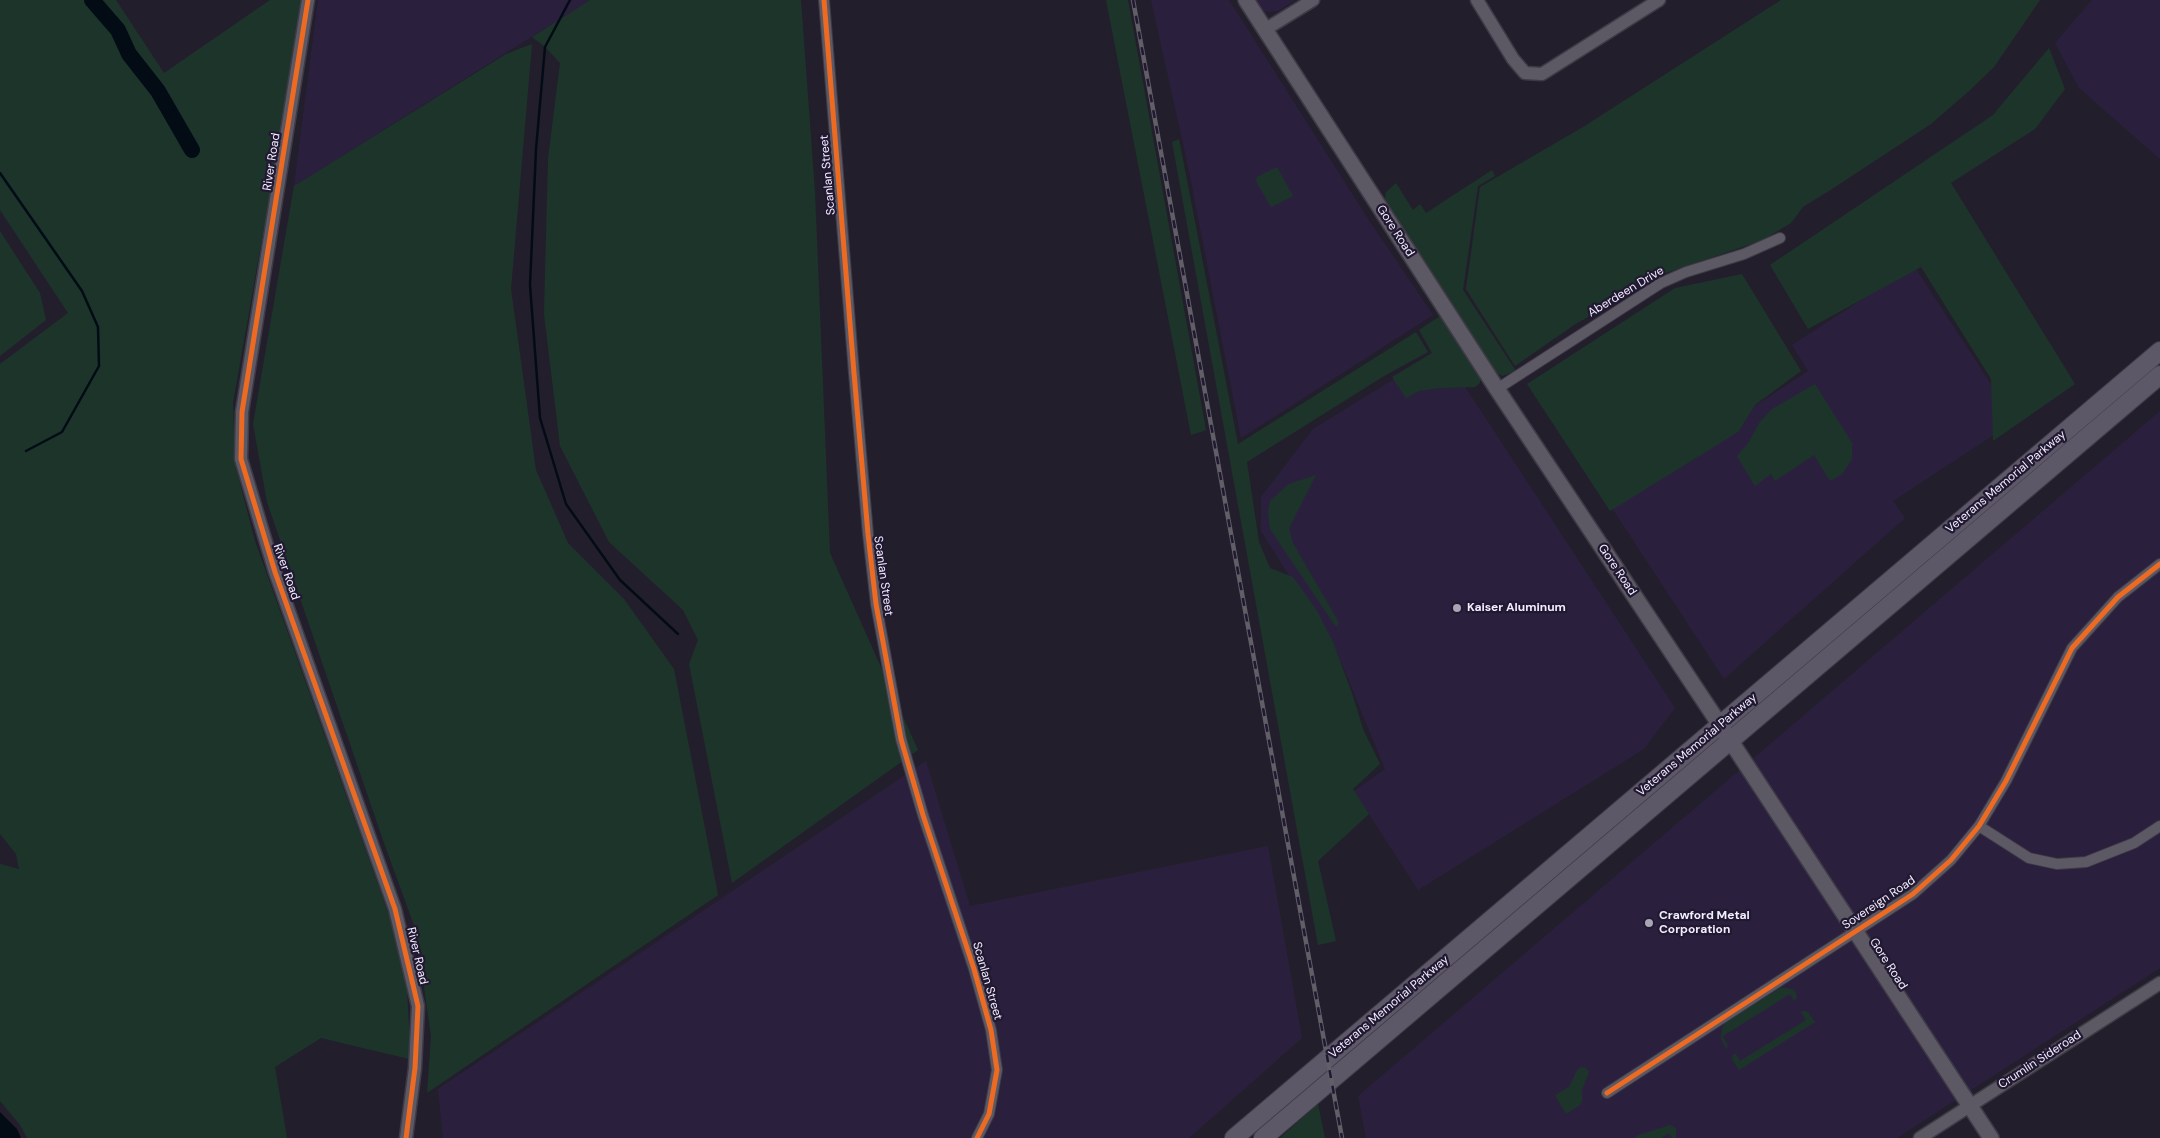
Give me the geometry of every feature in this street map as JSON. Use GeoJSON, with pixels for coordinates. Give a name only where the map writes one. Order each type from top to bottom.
{"type":"FeatureCollection","features":[{"type":"Feature","properties":{"kind":"highway","name":"Veterans Memorial Parkway"},"geometry":{"type":"LineString","coordinates":[[1263,1138],[2160,351]]}},
{"type":"Feature","properties":{"kind":"highway","name":"Veterans Memorial Parkway"},"geometry":{"type":"LineString","coordinates":[[1234,1138],[2160,375]]}},
{"type":"Feature","properties":{"kind":"main road","name":"Gore Road"},"geometry":{"type":"LineString","coordinates":[[1246,0],[1497,389],[1991,1138]]}},
{"type":"Feature","properties":{"kind":"street","name":"River Road"},"geometry":{"type":"LineString","coordinates":[[308,0],[242,412],[241,459],[275,572],[396,909],[418,1006],[415,1068],[406,1138]]}},
{"type":"Feature","properties":{"kind":"street","name":"Scanlan Street"},"geometry":{"type":"LineString","coordinates":[[824,0],[855,391],[876,604],[901,739],[923,815],[974,969],[991,1030],[997,1070],[989,1114],[977,1138]]}},
{"type":"Feature","properties":{"kind":"street"},"geometry":{"type":"LineString","coordinates":[[1266,29],[1313,0]]}},
{"type":"Feature","properties":{"kind":"street"},"geometry":{"type":"LineString","coordinates":[[1477,0],[1525,73],[1542,74],[1659,0]]}},
{"type":"Feature","properties":{"kind":"street","name":"Aberdeen Drive"},"geometry":{"type":"LineString","coordinates":[[1497,389],[1661,283],[1686,272],[1744,254],[1780,238]]}},
{"type":"Feature","properties":{"kind":"street","name":"Sovereign Road"},"geometry":{"type":"LineString","coordinates":[[1607,1093],[1913,894],[1952,860],[1979,826],[2006,782],[2072,648],[2118,597],[2160,564]]}},
{"type":"Feature","properties":{"kind":"street"},"geometry":{"type":"LineString","coordinates":[[1979,826],[2029,858],[2056,864],[2086,862],[2134,843],[2160,826]]}},
{"type":"Feature","properties":{"kind":"street","name":"Crumlin Sideroad"},"geometry":{"type":"LineString","coordinates":[[1920,1138],[2160,984]]}},
{"type":"Feature","properties":{"kind":"shaded area"},"geometry":{"type":"Polygon","coordinates":[[[318,0],[590,0],[294,186],[318,0]]]}},
{"type":"Feature","properties":{"kind":"shaded area"},"geometry":{"type":"Polygon","coordinates":[[[1151,0],[1229,0],[1370,222],[1433,315],[1241,438],[1188,166],[1151,0]]]}},
{"type":"Feature","properties":{"kind":"shaded area"},"geometry":{"type":"Polygon","coordinates":[[[1255,0],[1295,0],[1278,11],[1267,12],[1261,9],[1255,0]]]}},
{"type":"Feature","properties":{"kind":"shaded area"},"geometry":{"type":"Polygon","coordinates":[[[2092,0],[2160,0],[2160,159],[2079,88],[2055,43],[2092,0]]]}},
{"type":"Feature","properties":{"kind":"shaded area"},"geometry":{"type":"Polygon","coordinates":[[[1914,266],[2015,421],[1893,501],[1905,518],[1724,679],[1608,502],[1808,371],[1792,345],[1914,266]]]}},
{"type":"Feature","properties":{"kind":"shaded area"},"geometry":{"type":"Polygon","coordinates":[[[1441,350],[1675,708],[1644,749],[1418,890],[1354,791],[1385,769],[1337,652],[1261,531],[1261,497],[1313,429],[1441,350]]]}},
{"type":"Feature","properties":{"kind":"shaded area"},"geometry":{"type":"Polygon","coordinates":[[[2160,411],[2160,968],[1897,1138],[1366,1138],[1358,1096],[2160,411]]]}},
{"type":"Feature","properties":{"kind":"shaded area"},"geometry":{"type":"Polygon","coordinates":[[[926,761],[970,906],[1268,846],[1302,1038],[1189,1138],[443,1138],[438,1089],[926,761]]]}},
{"type":"Feature","properties":{"kind":"shaded area"},"geometry":{"type":"Polygon","coordinates":[[[0,1112],[17,1129],[21,1138],[0,1138],[0,1112]]]}},
{"type":"Feature","properties":{"kind":"green space"},"geometry":{"type":"Polygon","coordinates":[[[0,0],[116,0],[164,73],[270,0],[304,0],[233,403],[235,464],[255,541],[398,940],[407,987],[410,1049],[409,1059],[321,1038],[275,1067],[287,1138],[27,1138],[20,1125],[0,1101],[0,864],[19,869],[16,854],[0,834],[0,364],[68,313],[0,210],[0,0]]]}},
{"type":"Feature","properties":{"kind":"green space"},"geometry":{"type":"Polygon","coordinates":[[[590,0],[801,0],[815,192],[830,553],[918,750],[732,883],[689,664],[698,640],[683,610],[609,542],[560,446],[544,314],[548,159],[560,63],[545,47],[532,37],[590,0]]]}},
{"type":"Feature","properties":{"kind":"green space"},"geometry":{"type":"Polygon","coordinates":[[[1106,0],[1128,0],[1206,430],[1191,435],[1106,0]]]}},
{"type":"Feature","properties":{"kind":"green space"},"geometry":{"type":"Polygon","coordinates":[[[1781,0],[2040,0],[1994,67],[1969,91],[1931,124],[1803,207],[1791,223],[1763,240],[1663,274],[1574,325],[1515,366],[1466,289],[1480,187],[1583,127],[1781,0]]]}},
{"type":"Feature","properties":{"kind":"green space"},"geometry":{"type":"Polygon","coordinates":[[[532,44],[511,289],[536,470],[568,543],[624,599],[674,669],[718,895],[427,1093],[431,1036],[416,931],[267,502],[253,424],[294,186],[506,54],[532,44]]]}},
{"type":"Feature","properties":{"kind":"green space"},"geometry":{"type":"Polygon","coordinates":[[[2049,48],[2065,89],[2035,129],[1951,183],[2075,384],[1993,441],[1991,379],[1921,267],[1808,329],[1770,265],[1993,115],[2049,48]]]}},
{"type":"Feature","properties":{"kind":"green space"},"geometry":{"type":"Polygon","coordinates":[[[1179,139],[1238,444],[1416,332],[1428,352],[1384,376],[1247,462],[1259,542],[1270,568],[1293,577],[1317,611],[1333,642],[1363,729],[1380,764],[1353,789],[1369,814],[1318,861],[1336,941],[1318,945],[1172,142],[1179,139]]]}},
{"type":"Feature","properties":{"kind":"green space"},"geometry":{"type":"Polygon","coordinates":[[[1277,167],[1293,196],[1271,207],[1256,181],[1257,177],[1277,167]]]}},
{"type":"Feature","properties":{"kind":"green space"},"geometry":{"type":"Polygon","coordinates":[[[1492,170],[1495,176],[1478,186],[1463,290],[1516,371],[1502,376],[1494,371],[1387,206],[1385,197],[1386,192],[1396,183],[1413,210],[1420,204],[1426,213],[1492,170]]]}},
{"type":"Feature","properties":{"kind":"green space"},"geometry":{"type":"Polygon","coordinates":[[[0,231],[40,293],[46,320],[0,356],[0,231]]]}},
{"type":"Feature","properties":{"kind":"green space"},"geometry":{"type":"Polygon","coordinates":[[[1742,274],[1801,371],[1755,405],[1738,432],[1610,511],[1527,384],[1675,288],[1742,274]]]}},
{"type":"Feature","properties":{"kind":"green space"},"geometry":{"type":"Polygon","coordinates":[[[1440,316],[1480,378],[1480,383],[1475,387],[1439,388],[1419,391],[1406,398],[1392,377],[1432,353],[1419,330],[1440,316]]]}},
{"type":"Feature","properties":{"kind":"green space"},"geometry":{"type":"Polygon","coordinates":[[[1815,384],[1852,443],[1852,459],[1842,474],[1830,481],[1814,455],[1775,481],[1771,474],[1755,486],[1737,456],[1749,442],[1759,423],[1772,409],[1815,384]]]}},
{"type":"Feature","properties":{"kind":"green space"},"geometry":{"type":"Polygon","coordinates":[[[1316,475],[1289,528],[1293,543],[1339,623],[1336,627],[1270,529],[1268,513],[1270,501],[1289,484],[1316,475]]]}},
{"type":"Feature","properties":{"kind":"green space"},"geometry":{"type":"Polygon","coordinates":[[[1780,988],[1795,990],[1797,997],[1794,1001],[1790,994],[1723,1036],[1728,1047],[1726,1048],[1721,1039],[1722,1028],[1726,1022],[1780,988]]]}},
{"type":"Feature","properties":{"kind":"green space"},"geometry":{"type":"Polygon","coordinates":[[[1801,1012],[1808,1012],[1815,1022],[1739,1070],[1732,1059],[1733,1054],[1736,1054],[1740,1061],[1806,1020],[1801,1012]]]}},
{"type":"Feature","properties":{"kind":"green space"},"geometry":{"type":"Polygon","coordinates":[[[1581,1067],[1586,1068],[1589,1072],[1582,1090],[1582,1101],[1580,1105],[1566,1114],[1555,1095],[1569,1087],[1577,1070],[1581,1067]]]}},
{"type":"Feature","properties":{"kind":"green space"},"geometry":{"type":"Polygon","coordinates":[[[1318,1104],[1325,1138],[1280,1138],[1318,1104]]]}},
{"type":"Feature","properties":{"kind":"green space"},"geometry":{"type":"Polygon","coordinates":[[[1670,1125],[1676,1128],[1676,1138],[1672,1138],[1669,1133],[1661,1138],[1634,1138],[1639,1135],[1670,1125]]]}},
{"type":"Feature","properties":{"kind":"waterway"},"geometry":{"type":"LineString","coordinates":[[92,0],[118,30],[129,54],[158,91],[192,150]]}},
{"type":"Feature","properties":{"kind":"waterway"},"geometry":{"type":"LineString","coordinates":[[570,0],[545,47],[536,149],[530,285],[540,418],[566,504],[620,580],[678,634]]}},
{"type":"Feature","properties":{"kind":"waterway"},"geometry":{"type":"LineString","coordinates":[[0,173],[82,291],[98,327],[99,366],[62,432],[26,451]]}},
{"type":"Feature","properties":{"kind":"railway"},"geometry":{"type":"LineString","coordinates":[[1133,0],[1342,1138]]}},
{"type":"Feature","properties":{"kind":"cycle path"},"geometry":{"type":"LineString","coordinates":[[308,0],[242,412],[241,459],[275,572],[395,909],[418,1006],[415,1068],[406,1138]]}},
{"type":"Feature","properties":{"kind":"cycle path"},"geometry":{"type":"LineString","coordinates":[[824,0],[854,373],[876,604],[901,739],[923,815],[974,969],[991,1030],[997,1070],[989,1114],[977,1138]]}},
{"type":"Feature","properties":{"kind":"cycle path"},"geometry":{"type":"LineString","coordinates":[[1607,1093],[1913,894],[1951,860],[1979,826],[2006,781],[2072,648],[2118,597],[2160,564]]}},
{"type":"Feature","properties":{"kind":"place","name":"Kaiser Aluminum"},"geometry":{"type":"Point","coordinates":[1457,608]}},
{"type":"Feature","properties":{"kind":"place","name":"Crawford Metal Corporation"},"geometry":{"type":"Point","coordinates":[1649,923]}}]}
